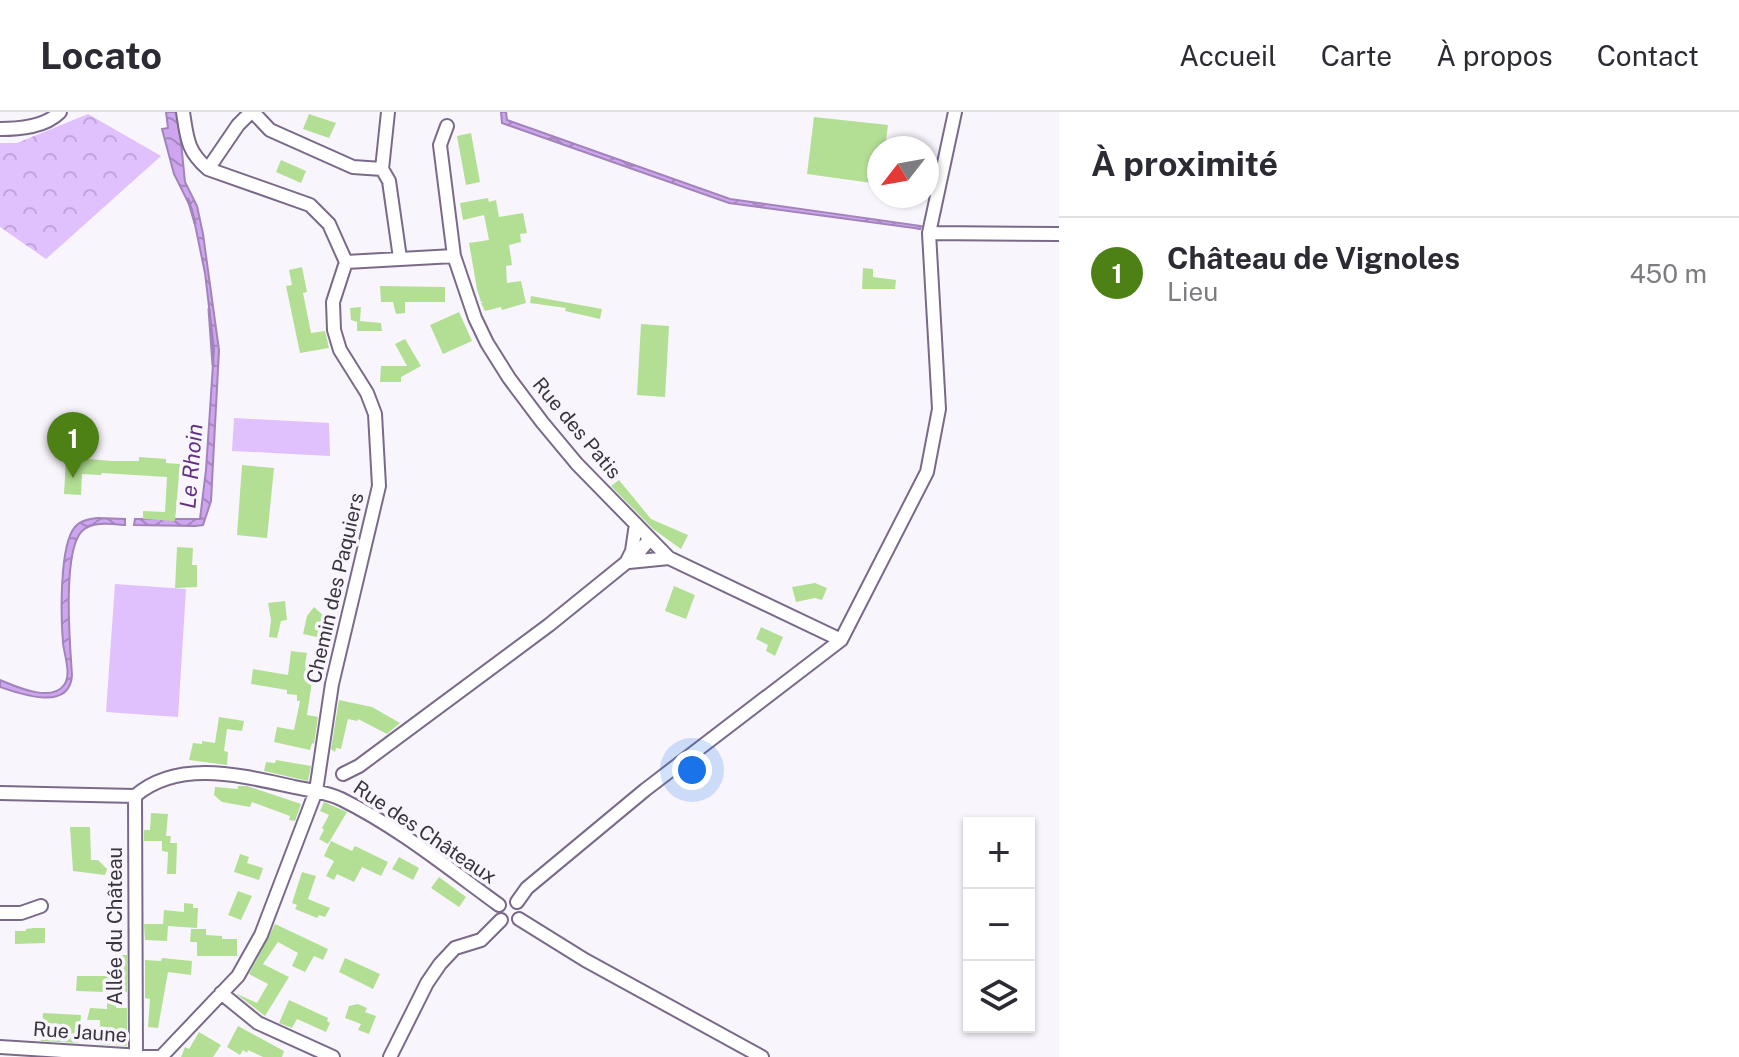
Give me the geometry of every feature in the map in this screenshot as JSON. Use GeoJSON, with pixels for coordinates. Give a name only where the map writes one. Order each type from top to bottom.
{"type":"FeatureCollection","features":[{"type":"Feature","properties":{"kind":"street"},"geometry":{"type":"LineString","coordinates":[[0,129],[19,129],[52,119],[60,112]]}},
{"type":"Feature","properties":{"kind":"street"},"geometry":{"type":"LineString","coordinates":[[183,112],[188,146],[197,159],[208,169],[310,205],[329,224],[346,262],[454,256]]}},
{"type":"Feature","properties":{"kind":"street"},"geometry":{"type":"LineString","coordinates":[[208,169],[238,125],[252,112],[270,130],[353,167],[382,169]]}},
{"type":"Feature","properties":{"kind":"street"},"geometry":{"type":"LineString","coordinates":[[388,112],[382,169],[389,181],[400,258]]}},
{"type":"Feature","properties":{"kind":"street"},"geometry":{"type":"LineString","coordinates":[[517,902],[527,888],[645,790],[841,640],[927,472],[939,409],[929,233],[955,112]]}},
{"type":"Feature","properties":{"kind":"street","name":"Rue des Patis"},"geometry":{"type":"LineString","coordinates":[[447,126],[440,145],[454,256],[475,318],[509,378],[577,464],[669,558],[841,640]]}},
{"type":"Feature","properties":{"kind":"street"},"geometry":{"type":"LineString","coordinates":[[929,233],[1059,234]]}},
{"type":"Feature","properties":{"kind":"street","name":"Chemin des Paquiers"},"geometry":{"type":"LineString","coordinates":[[159,1057],[238,976],[261,935],[316,791],[332,684],[379,486],[375,414],[367,393],[340,350],[334,330],[333,302],[346,262]]}},
{"type":"Feature","properties":{"kind":"street"},"geometry":{"type":"LineString","coordinates":[[625,563],[632,551],[636,524]]}},
{"type":"Feature","properties":{"kind":"street"},"geometry":{"type":"LineString","coordinates":[[343,774],[359,766],[549,625],[649,540]]}},
{"type":"Feature","properties":{"kind":"street"},"geometry":{"type":"LineString","coordinates":[[625,563],[669,558]]}},
{"type":"Feature","properties":{"kind":"street"},"geometry":{"type":"LineString","coordinates":[[320,762],[337,767],[343,774]]}},
{"type":"Feature","properties":{"kind":"street","name":"Rue des Châteaux"},"geometry":{"type":"LineString","coordinates":[[135,796],[171,776],[199,773],[267,781],[338,797],[389,827],[499,905]]}},
{"type":"Feature","properties":{"kind":"street"},"geometry":{"type":"LineString","coordinates":[[338,797],[343,774]]}},
{"type":"Feature","properties":{"kind":"street"},"geometry":{"type":"LineString","coordinates":[[0,793],[135,796]]}},
{"type":"Feature","properties":{"kind":"street","name":"Allée du Château"},"geometry":{"type":"LineString","coordinates":[[135,796],[133,936],[136,1056]]}},
{"type":"Feature","properties":{"kind":"street"},"geometry":{"type":"LineString","coordinates":[[505,900],[517,902],[521,908],[519,919],[508,923],[501,920],[497,913],[499,905],[505,900]]}},
{"type":"Feature","properties":{"kind":"street"},"geometry":{"type":"LineString","coordinates":[[0,913],[21,913],[41,906]]}},
{"type":"Feature","properties":{"kind":"street"},"geometry":{"type":"LineString","coordinates":[[519,919],[585,960],[762,1057]]}},
{"type":"Feature","properties":{"kind":"street"},"geometry":{"type":"LineString","coordinates":[[390,1057],[427,983],[440,964],[455,948],[481,940],[501,920]]}},
{"type":"Feature","properties":{"kind":"street"},"geometry":{"type":"LineString","coordinates":[[221,993],[258,1023],[333,1057]]}},
{"type":"Feature","properties":{"kind":"street","name":"Rue Jaune"},"geometry":{"type":"LineString","coordinates":[[6,1050],[159,1057]]}},
{"type":"Feature","properties":{"kind":"green space"},"geometry":{"type":"Polygon","coordinates":[[[88,114],[161,156],[46,259],[0,227],[0,143],[17,143],[88,114]]]}},
{"type":"Feature","properties":{"kind":"green space"},"geometry":{"type":"Polygon","coordinates":[[[234,418],[329,423],[330,456],[232,451],[234,418]]]}},
{"type":"Feature","properties":{"kind":"green space"},"geometry":{"type":"Polygon","coordinates":[[[115,584],[186,589],[178,717],[106,712],[115,584]]]}},
{"type":"Feature","properties":{"kind":"water"},"geometry":{"type":"Polygon","coordinates":[[[166,112],[178,112],[185,182],[197,206],[203,234],[219,350],[211,501],[203,525],[195,526],[134,525],[135,519],[200,519],[206,470],[214,349],[205,273],[192,210],[174,174],[162,129],[168,128],[166,112]]]}},
{"type":"Feature","properties":{"kind":"water"},"geometry":{"type":"Polygon","coordinates":[[[501,112],[506,112],[507,120],[730,199],[921,226],[920,229],[729,203],[502,123],[501,112]]]}},
{"type":"Feature","properties":{"kind":"water"},"geometry":{"type":"Polygon","coordinates":[[[98,518],[125,519],[125,525],[91,526],[82,531],[76,542],[70,578],[72,675],[69,686],[63,693],[43,698],[0,687],[0,680],[33,692],[51,693],[64,685],[67,670],[62,600],[66,549],[77,525],[98,518]]]}},
{"type":"Feature","properties":{"kind":"building"},"geometry":{"type":"Polygon","coordinates":[[[309,114],[336,123],[329,138],[303,129],[309,114]]]}},
{"type":"Feature","properties":{"kind":"building"},"geometry":{"type":"Polygon","coordinates":[[[814,117],[888,125],[887,136],[867,136],[867,182],[807,174],[814,117]]]}},
{"type":"Feature","properties":{"kind":"building"},"geometry":{"type":"Polygon","coordinates":[[[471,133],[480,182],[466,185],[457,136],[471,133]]]}},
{"type":"Feature","properties":{"kind":"building"},"geometry":{"type":"Polygon","coordinates":[[[281,160],[306,171],[301,183],[276,172],[281,160]]]}},
{"type":"Feature","properties":{"kind":"building"},"geometry":{"type":"Polygon","coordinates":[[[488,198],[489,202],[496,200],[499,217],[523,213],[527,233],[520,234],[521,242],[509,245],[512,265],[506,266],[507,283],[521,281],[526,303],[485,311],[477,289],[469,243],[489,240],[484,215],[463,220],[460,203],[488,198]]]}},
{"type":"Feature","properties":{"kind":"building"},"geometry":{"type":"Polygon","coordinates":[[[302,267],[307,292],[303,293],[311,333],[325,331],[329,348],[300,353],[286,286],[292,285],[289,270],[302,267]]]}},
{"type":"Feature","properties":{"kind":"building"},"geometry":{"type":"Polygon","coordinates":[[[863,268],[873,269],[873,277],[896,280],[895,289],[862,289],[863,268]]]}},
{"type":"Feature","properties":{"kind":"building"},"geometry":{"type":"Polygon","coordinates":[[[380,286],[445,287],[445,302],[405,302],[405,313],[396,314],[393,302],[381,302],[380,286]]]}},
{"type":"Feature","properties":{"kind":"building"},"geometry":{"type":"Polygon","coordinates":[[[531,296],[602,309],[600,319],[565,311],[566,308],[530,303],[531,296]]]}},
{"type":"Feature","properties":{"kind":"building"},"geometry":{"type":"Polygon","coordinates":[[[361,307],[360,321],[381,323],[382,331],[357,331],[357,322],[351,320],[350,308],[361,307]]]}},
{"type":"Feature","properties":{"kind":"building"},"geometry":{"type":"Polygon","coordinates":[[[459,312],[472,341],[443,354],[430,325],[459,312]]]}},
{"type":"Feature","properties":{"kind":"building"},"geometry":{"type":"Polygon","coordinates":[[[641,324],[669,326],[665,397],[637,395],[641,324]]]}},
{"type":"Feature","properties":{"kind":"building"},"geometry":{"type":"Polygon","coordinates":[[[405,339],[421,366],[401,377],[401,382],[380,382],[381,366],[407,366],[395,344],[405,339]]]}},
{"type":"Feature","properties":{"kind":"building"},"geometry":{"type":"Polygon","coordinates":[[[66,457],[139,461],[139,457],[166,459],[166,463],[180,464],[175,521],[143,519],[143,511],[165,512],[167,477],[82,474],[81,495],[64,494],[66,457]]]}},
{"type":"Feature","properties":{"kind":"building"},"geometry":{"type":"Polygon","coordinates":[[[242,465],[274,468],[267,538],[237,535],[242,465]]]}},
{"type":"Feature","properties":{"kind":"building"},"geometry":{"type":"Polygon","coordinates":[[[619,480],[651,519],[688,535],[681,549],[653,529],[611,486],[619,480]]]}},
{"type":"Feature","properties":{"kind":"building"},"geometry":{"type":"Polygon","coordinates":[[[177,547],[193,548],[192,565],[197,565],[197,587],[175,588],[177,547]]]}},
{"type":"Feature","properties":{"kind":"building"},"geometry":{"type":"Polygon","coordinates":[[[815,583],[827,588],[822,600],[815,598],[796,602],[792,587],[815,583]]]}},
{"type":"Feature","properties":{"kind":"building"},"geometry":{"type":"Polygon","coordinates":[[[674,586],[695,595],[686,619],[665,611],[674,586]]]}},
{"type":"Feature","properties":{"kind":"building"},"geometry":{"type":"Polygon","coordinates":[[[285,601],[287,620],[281,621],[277,638],[269,637],[271,620],[268,603],[285,601]]]}},
{"type":"Feature","properties":{"kind":"building"},"geometry":{"type":"Polygon","coordinates":[[[314,607],[324,616],[317,637],[303,634],[307,616],[314,607]]]}},
{"type":"Feature","properties":{"kind":"building"},"geometry":{"type":"Polygon","coordinates":[[[761,627],[783,637],[775,656],[766,651],[768,645],[756,639],[761,627]]]}},
{"type":"Feature","properties":{"kind":"building"},"geometry":{"type":"Polygon","coordinates":[[[291,651],[307,653],[305,665],[314,667],[307,715],[318,717],[314,744],[310,750],[274,742],[277,727],[294,730],[300,701],[297,701],[297,695],[287,694],[287,690],[251,684],[253,669],[288,675],[291,651]]]}},
{"type":"Feature","properties":{"kind":"building"},"geometry":{"type":"Polygon","coordinates":[[[339,700],[372,707],[400,723],[387,734],[358,719],[348,719],[341,749],[336,748],[335,752],[331,749],[339,700]]]}},
{"type":"Feature","properties":{"kind":"building"},"geometry":{"type":"Polygon","coordinates":[[[219,717],[244,721],[242,731],[227,729],[224,751],[228,752],[227,765],[189,760],[193,743],[215,743],[219,717]]]}},
{"type":"Feature","properties":{"kind":"building"},"geometry":{"type":"Polygon","coordinates":[[[276,760],[311,766],[308,781],[264,771],[266,762],[275,763],[276,760]]]}},
{"type":"Feature","properties":{"kind":"building"},"geometry":{"type":"Polygon","coordinates":[[[238,786],[247,786],[301,804],[295,821],[289,820],[290,816],[252,802],[250,807],[222,802],[214,795],[215,787],[238,789],[238,786]]]}},
{"type":"Feature","properties":{"kind":"building"},"geometry":{"type":"Polygon","coordinates":[[[324,802],[347,812],[328,844],[319,839],[329,815],[320,811],[324,802]]]}},
{"type":"Feature","properties":{"kind":"building"},"geometry":{"type":"Polygon","coordinates":[[[151,813],[168,814],[166,836],[171,836],[170,843],[177,843],[176,874],[167,874],[168,852],[162,851],[162,841],[144,841],[144,830],[150,830],[151,813]]]}},
{"type":"Feature","properties":{"kind":"building"},"geometry":{"type":"Polygon","coordinates":[[[70,827],[90,827],[91,860],[98,860],[107,869],[105,875],[73,871],[70,827]]]}},
{"type":"Feature","properties":{"kind":"building"},"geometry":{"type":"Polygon","coordinates":[[[331,841],[352,851],[355,846],[388,862],[381,876],[362,867],[354,882],[337,874],[334,880],[326,876],[334,861],[324,856],[331,841]]]}},
{"type":"Feature","properties":{"kind":"building"},"geometry":{"type":"Polygon","coordinates":[[[240,854],[249,857],[247,863],[263,868],[259,880],[234,872],[240,854]]]}},
{"type":"Feature","properties":{"kind":"building"},"geometry":{"type":"Polygon","coordinates":[[[399,857],[419,868],[413,880],[392,869],[399,857]]]}},
{"type":"Feature","properties":{"kind":"building"},"geometry":{"type":"Polygon","coordinates":[[[302,872],[316,876],[308,899],[330,908],[325,917],[319,915],[317,918],[295,909],[297,905],[292,903],[302,872]]]}},
{"type":"Feature","properties":{"kind":"building"},"geometry":{"type":"Polygon","coordinates":[[[439,877],[466,897],[459,907],[431,888],[439,877]]]}},
{"type":"Feature","properties":{"kind":"building"},"geometry":{"type":"Polygon","coordinates":[[[238,891],[252,896],[241,920],[228,915],[238,891]]]}},
{"type":"Feature","properties":{"kind":"building"},"geometry":{"type":"Polygon","coordinates":[[[184,903],[198,908],[197,928],[168,926],[167,941],[145,940],[144,924],[163,924],[164,910],[184,912],[184,903]]]}},
{"type":"Feature","properties":{"kind":"building"},"geometry":{"type":"Polygon","coordinates":[[[275,924],[328,949],[323,960],[314,956],[305,972],[292,966],[298,953],[278,942],[263,964],[289,977],[265,1016],[235,993],[257,1003],[268,984],[249,974],[275,924]]]}},
{"type":"Feature","properties":{"kind":"building"},"geometry":{"type":"Polygon","coordinates":[[[45,928],[45,943],[15,944],[15,931],[45,928]]]}},
{"type":"Feature","properties":{"kind":"building"},"geometry":{"type":"Polygon","coordinates":[[[191,929],[206,929],[206,935],[222,936],[222,939],[237,939],[237,956],[197,956],[197,942],[190,942],[191,929]]]}},
{"type":"Feature","properties":{"kind":"building"},"geometry":{"type":"Polygon","coordinates":[[[117,955],[127,955],[127,992],[117,992],[116,1008],[127,1008],[127,1046],[99,1044],[100,1020],[87,1020],[90,1008],[107,1009],[107,992],[76,991],[77,976],[116,976],[117,955]]]}},
{"type":"Feature","properties":{"kind":"building"},"geometry":{"type":"Polygon","coordinates":[[[162,958],[192,961],[191,975],[168,972],[158,1028],[148,1027],[150,999],[145,998],[145,960],[161,961],[162,958]]]}},
{"type":"Feature","properties":{"kind":"building"},"geometry":{"type":"Polygon","coordinates":[[[345,958],[380,974],[373,989],[339,972],[345,958]]]}},
{"type":"Feature","properties":{"kind":"building"},"geometry":{"type":"Polygon","coordinates":[[[289,1000],[328,1018],[330,1023],[326,1032],[297,1019],[292,1028],[279,1023],[289,1000]]]}},
{"type":"Feature","properties":{"kind":"building"},"geometry":{"type":"Polygon","coordinates":[[[358,1004],[367,1008],[365,1012],[376,1016],[369,1034],[358,1030],[361,1024],[345,1018],[349,1006],[358,1004]]]}},
{"type":"Feature","properties":{"kind":"building"},"geometry":{"type":"Polygon","coordinates":[[[43,1013],[81,1015],[79,1043],[41,1041],[43,1013]]]}},
{"type":"Feature","properties":{"kind":"building"},"geometry":{"type":"Polygon","coordinates":[[[238,1026],[284,1051],[282,1057],[263,1057],[248,1050],[247,1053],[243,1050],[240,1055],[227,1047],[238,1026]]]}},
{"type":"Feature","properties":{"kind":"building"},"geometry":{"type":"Polygon","coordinates":[[[199,1032],[221,1045],[213,1057],[181,1057],[185,1047],[189,1049],[199,1032]]]}},
{"type":"Feature","properties":{"kind":"waterway","name":"Le Rhoin"},"geometry":{"type":"LineString","coordinates":[[188,199],[195,223]]}},
{"type":"Feature","properties":{"kind":"waterway","name":"Le Rhoin"},"geometry":{"type":"LineString","coordinates":[[209,309],[213,365]]}},
{"type":"Feature","properties":{"kind":"place","name":"Château de Vignoles"},"geometry":{"type":"Point","coordinates":[73,478]}}]}
